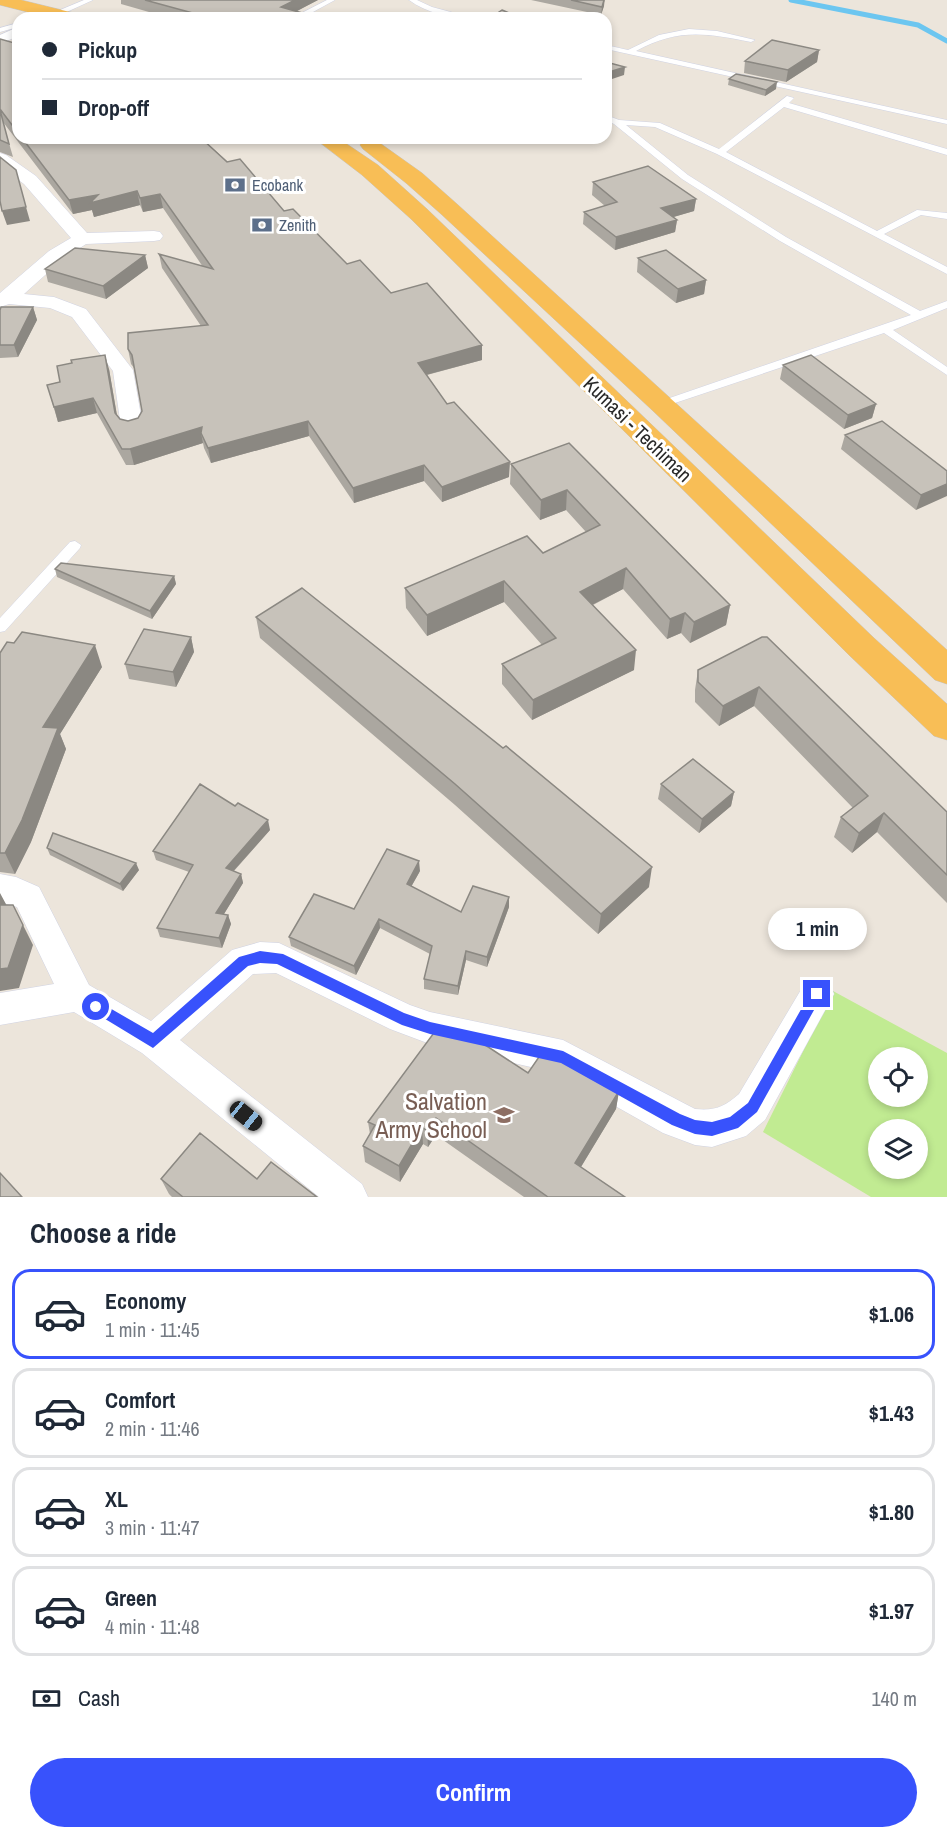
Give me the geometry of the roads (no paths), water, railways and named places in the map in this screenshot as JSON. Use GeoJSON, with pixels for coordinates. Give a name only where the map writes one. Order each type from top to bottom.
{"type":"FeatureCollection","features":[{"type":"Feature","properties":{"kind":"highway"},"geometry":{"type":"LineString","coordinates":[[0,0],[44,12]]}},
{"type":"Feature","properties":{"kind":"highway","name":"Kumasi - Techiman"},"geometry":{"type":"LineString","coordinates":[[333,144],[370,170],[419,214],[854,639],[947,726]]}},
{"type":"Feature","properties":{"kind":"highway"},"geometry":{"type":"LineString","coordinates":[[368,144],[414,178],[662,404],[947,671]]}},
{"type":"Feature","properties":{"kind":"street"},"geometry":{"type":"LineString","coordinates":[[0,158],[30,180],[82,239]]}},
{"type":"Feature","properties":{"kind":"street"},"geometry":{"type":"LineString","coordinates":[[4,299],[56,255],[82,239],[154,236]]}},
{"type":"Feature","properties":{"kind":"street"},"geometry":{"type":"LineString","coordinates":[[4,299],[54,303],[79,313],[123,370],[132,427]]}},
{"type":"Feature","properties":{"kind":"street"},"geometry":{"type":"LineString","coordinates":[[0,888],[16,891],[28,897],[77,996],[153,1041],[349,1197]]}},
{"type":"Feature","properties":{"kind":"street"},"geometry":{"type":"LineString","coordinates":[[153,1041],[244,961],[260,957],[279,958],[402,1018],[430,1028],[563,1057],[676,1120],[695,1127],[712,1129],[733,1123],[752,1107],[817,994]]}},
{"type":"Feature","properties":{"kind":"street"},"geometry":{"type":"LineString","coordinates":[[0,1009],[77,996]]}},
{"type":"Feature","properties":{"kind":"lane"},"geometry":{"type":"LineString","coordinates":[[67,12],[90,0]]}},
{"type":"Feature","properties":{"kind":"lane"},"geometry":{"type":"LineString","coordinates":[[308,12],[332,0]]}},
{"type":"Feature","properties":{"kind":"lane"},"geometry":{"type":"LineString","coordinates":[[412,0],[430,9],[443,12]]}},
{"type":"Feature","properties":{"kind":"lane"},"geometry":{"type":"LineString","coordinates":[[629,52],[652,39],[703,30],[751,40]]}},
{"type":"Feature","properties":{"kind":"lane"},"geometry":{"type":"LineString","coordinates":[[612,48],[947,122]]}},
{"type":"Feature","properties":{"kind":"lane"},"geometry":{"type":"LineString","coordinates":[[720,152],[803,89]]}},
{"type":"Feature","properties":{"kind":"lane"},"geometry":{"type":"LineString","coordinates":[[783,104],[947,152]]}},
{"type":"Feature","properties":{"kind":"lane"},"geometry":{"type":"LineString","coordinates":[[612,120],[685,177],[783,239],[920,315]]}},
{"type":"Feature","properties":{"kind":"lane"},"geometry":{"type":"LineString","coordinates":[[617,122],[657,125],[720,152],[947,271]]}},
{"type":"Feature","properties":{"kind":"lane"},"geometry":{"type":"LineString","coordinates":[[878,234],[920,212],[947,216]]}},
{"type":"Feature","properties":{"kind":"lane"},"geometry":{"type":"LineString","coordinates":[[662,404],[885,329],[947,304]]}},
{"type":"Feature","properties":{"kind":"lane"},"geometry":{"type":"LineString","coordinates":[[885,329],[947,372]]}},
{"type":"Feature","properties":{"kind":"lane"},"geometry":{"type":"LineString","coordinates":[[0,627],[75,545]]}},
{"type":"Feature","properties":{"kind":"waterway"},"geometry":{"type":"LineString","coordinates":[[791,0],[918,25],[947,41]]}},
{"type":"Feature","properties":{"kind":"place","name":"Ecobank"},"geometry":{"type":"Point","coordinates":[235,185]}},
{"type":"Feature","properties":{"kind":"place","name":"Zenith"},"geometry":{"type":"Point","coordinates":[262,225]}},
{"type":"Feature","properties":{"kind":"place","name":"Salvation Army School"},"geometry":{"type":"Point","coordinates":[504,1115]}}]}
